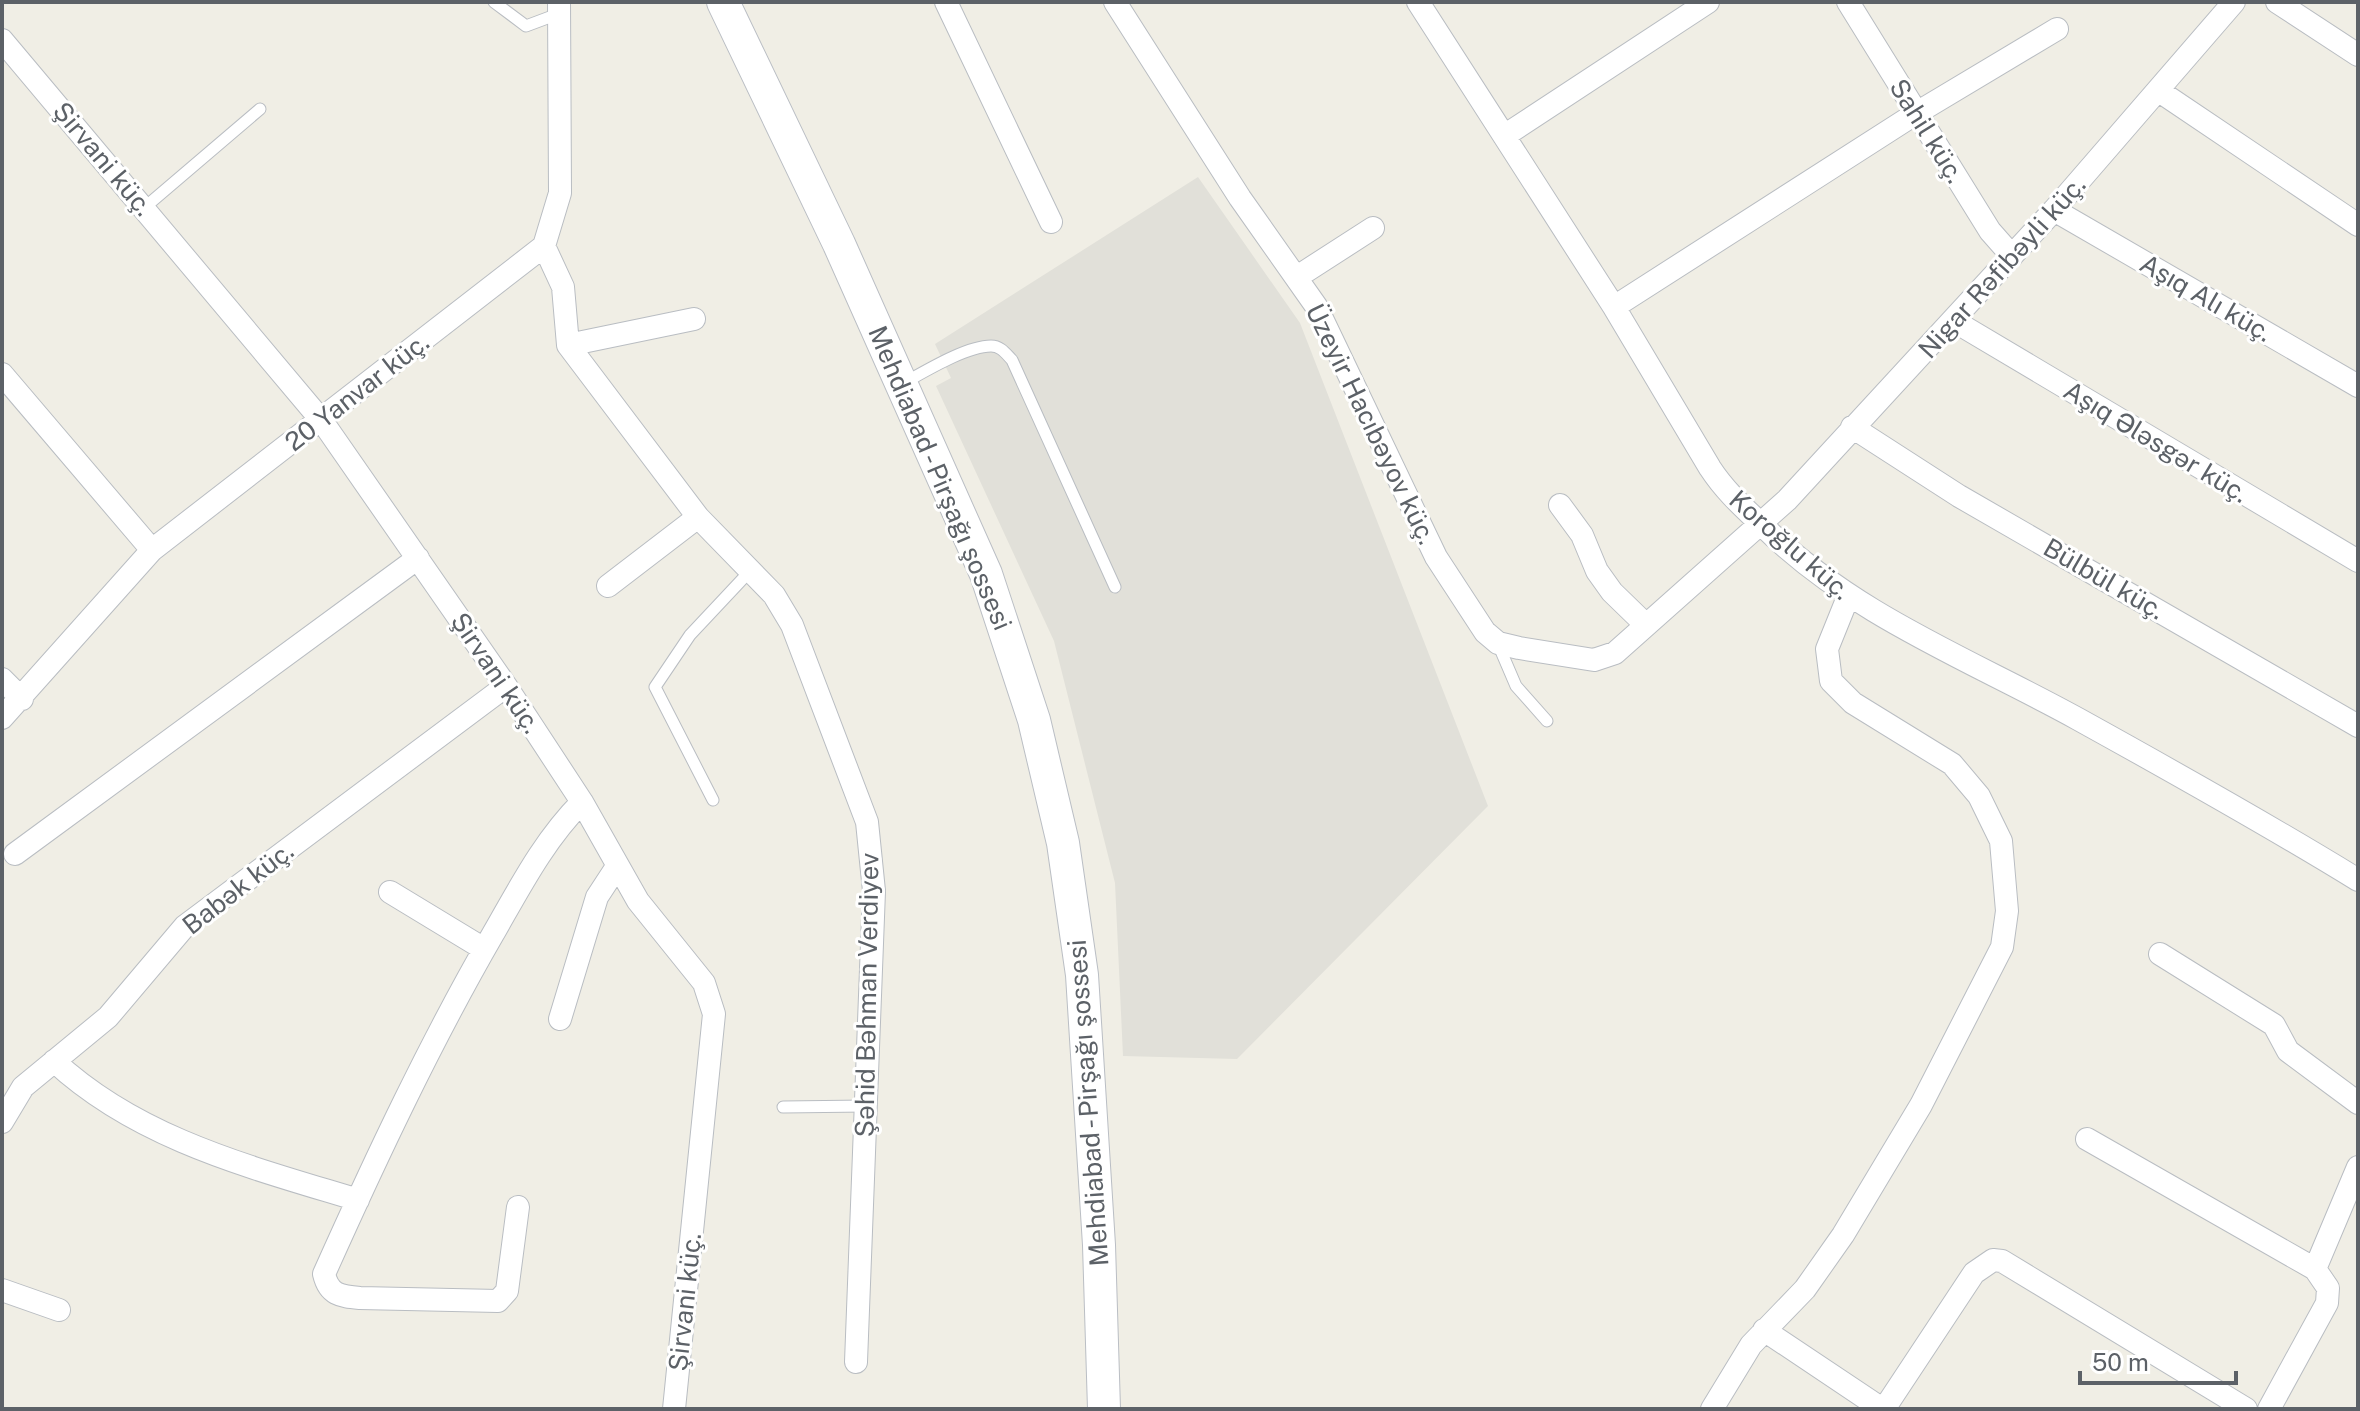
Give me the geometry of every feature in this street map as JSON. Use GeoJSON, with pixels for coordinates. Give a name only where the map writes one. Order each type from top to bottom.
{"type":"FeatureCollection","features":[{"type":"Feature","properties":{"kind":"main road","name":"Mehdiabad - Pirşağı şossesi"},"geometry":{"type":"LineString","coordinates":[[723,2],[777,111],[901,384],[1004,625],[1034,720],[1060,831],[1082,975],[1099,1245],[1104,1409]]}},
{"type":"Feature","properties":{"kind":"street"},"geometry":{"type":"LineString","coordinates":[[946,2],[1051,222]]}},
{"type":"Feature","properties":{"kind":"street","name":"Üzeyir Hacıbəyov küç."},"geometry":{"type":"LineString","coordinates":[[1115,2],[1240,198],[1297,277],[1329,330],[1436,557],[1485,632],[1498,643]]}},
{"type":"Feature","properties":{"kind":"street","name":"Koroğlu küç."},"geometry":{"type":"LineString","coordinates":[[1418,2],[1614,307],[1724,489],[1808,568],[1848,597],[2078,719],[2358,880]]}},
{"type":"Feature","properties":{"kind":"street"},"geometry":{"type":"LineString","coordinates":[[1504,136],[1708,2]]}},
{"type":"Feature","properties":{"kind":"street","name":"Sahil küç."},"geometry":{"type":"LineString","coordinates":[[1848,2],[1990,231],[2012,256]]}},
{"type":"Feature","properties":{"kind":"street","name":"Nigar Rəfibəyli küç."},"geometry":{"type":"LineString","coordinates":[[1498,643],[1594,660],[1615,653],[1787,500],[2054,210],[2234,2]]}},
{"type":"Feature","properties":{"kind":"street"},"geometry":{"type":"LineString","coordinates":[[2277,2],[2358,55]]}},
{"type":"Feature","properties":{"kind":"street"},"geometry":{"type":"LineString","coordinates":[[559,8],[560,193],[544,246],[563,287],[568,345],[694,319]]}},
{"type":"Feature","properties":{"kind":"street"},"geometry":{"type":"LineString","coordinates":[[1614,307],[1915,114],[2057,29]]}},
{"type":"Feature","properties":{"kind":"street","name":"Şirvani küç."},"geometry":{"type":"LineString","coordinates":[[2,40],[322,421],[506,686],[582,802],[616,868],[704,983],[714,1014],[674,1409]]}},
{"type":"Feature","properties":{"kind":"street"},"geometry":{"type":"LineString","coordinates":[[2159,91],[2358,225]]}},
{"type":"Feature","properties":{"kind":"street","name":"Aşıq Alı küç."},"geometry":{"type":"LineString","coordinates":[[2054,210],[2358,386]]}},
{"type":"Feature","properties":{"kind":"street"},"geometry":{"type":"LineString","coordinates":[[1297,277],[1373,228]]}},
{"type":"Feature","properties":{"kind":"street","name":"20 Yanvar küç."},"geometry":{"type":"LineString","coordinates":[[2,718],[152,550],[544,246]]}},
{"type":"Feature","properties":{"kind":"street","name":"Aşıq Ələsgər küç."},"geometry":{"type":"LineString","coordinates":[[1954,321],[2358,561]]}},
{"type":"Feature","properties":{"kind":"street","name":"Şəhid Bəhman Verdiyev"},"geometry":{"type":"LineString","coordinates":[[568,345],[698,517],[774,595],[792,625],[867,822],[874,891],[856,1362]]}},
{"type":"Feature","properties":{"kind":"street"},"geometry":{"type":"LineString","coordinates":[[2,374],[152,550]]}},
{"type":"Feature","properties":{"kind":"street","name":"Bülbül küç."},"geometry":{"type":"LineString","coordinates":[[1852,427],[1959,496],[2358,726]]}},
{"type":"Feature","properties":{"kind":"street"},"geometry":{"type":"LineString","coordinates":[[1560,505],[1582,535],[1597,571],[1612,592],[1645,624]]}},
{"type":"Feature","properties":{"kind":"street"},"geometry":{"type":"LineString","coordinates":[[608,586],[698,517]]}},
{"type":"Feature","properties":{"kind":"street"},"geometry":{"type":"LineString","coordinates":[[15,854],[418,558]]}},
{"type":"Feature","properties":{"kind":"street"},"geometry":{"type":"LineString","coordinates":[[1712,1409],[1751,1345],[1805,1289],[1828,1259],[1921,1105],[2002,947],[2007,911],[2001,841],[1979,796],[1952,764],[1853,703],[1831,681],[1827,649],[1848,597]]}},
{"type":"Feature","properties":{"kind":"street"},"geometry":{"type":"LineString","coordinates":[[2,679],[22,699]]}},
{"type":"Feature","properties":{"kind":"street","name":"Babək küç."},"geometry":{"type":"LineString","coordinates":[[2,1122],[23,1087],[108,1017],[185,926],[506,686]]}},
{"type":"Feature","properties":{"kind":"street"},"geometry":{"type":"LineString","coordinates":[[518,1207],[507,1291],[498,1301],[360,1298],[338,1296],[327,1287],[324,1274],[442,1022],[557,827],[582,802]]}},
{"type":"Feature","properties":{"kind":"street"},"geometry":{"type":"LineString","coordinates":[[560,1019],[597,897],[616,868]]}},
{"type":"Feature","properties":{"kind":"street"},"geometry":{"type":"LineString","coordinates":[[390,892],[484,949]]}},
{"type":"Feature","properties":{"kind":"street"},"geometry":{"type":"LineString","coordinates":[[2160,954],[2274,1025],[2288,1051],[2358,1103]]}},
{"type":"Feature","properties":{"kind":"street"},"geometry":{"type":"LineString","coordinates":[[54,1061],[111,1107],[148,1128],[266,1172],[358,1200]]}},
{"type":"Feature","properties":{"kind":"street"},"geometry":{"type":"LineString","coordinates":[[2087,1139],[2315,1269],[2328,1288],[2327,1303],[2269,1409]]}},
{"type":"Feature","properties":{"kind":"street"},"geometry":{"type":"LineString","coordinates":[[2315,1269],[2358,1167]]}},
{"type":"Feature","properties":{"kind":"street"},"geometry":{"type":"LineString","coordinates":[[1764,1330],[1883,1409],[1974,1273],[1993,1260],[2002,1261],[2246,1409]]}},
{"type":"Feature","properties":{"kind":"street"},"geometry":{"type":"LineString","coordinates":[[2,1290],[59,1310]]}},
{"type":"Feature","properties":{"kind":"lane"},"geometry":{"type":"LineString","coordinates":[[494,2],[526,26],[559,8]]}},
{"type":"Feature","properties":{"kind":"lane"},"geometry":{"type":"LineString","coordinates":[[144,208],[260,109]]}},
{"type":"Feature","properties":{"kind":"lane"},"geometry":{"type":"LineString","coordinates":[[901,384],[944,362],[989,346],[1000,348],[1012,360],[1115,587]]}},
{"type":"Feature","properties":{"kind":"lane"},"geometry":{"type":"LineString","coordinates":[[713,800],[655,687],[690,635],[752,569]]}},
{"type":"Feature","properties":{"kind":"lane"},"geometry":{"type":"LineString","coordinates":[[1498,643],[1516,686],[1547,721]]}},
{"type":"Feature","properties":{"kind":"lane"},"geometry":{"type":"LineString","coordinates":[[783,1107],[866,1106]]}},
{"type":"Feature","properties":{"kind":"shaded area"},"geometry":{"type":"Polygon","coordinates":[[[1198,177],[1300,323],[1488,806],[1237,1059],[1123,1056],[1115,883],[1054,641],[936,386],[951,378],[935,344],[1198,177]]]}}]}
